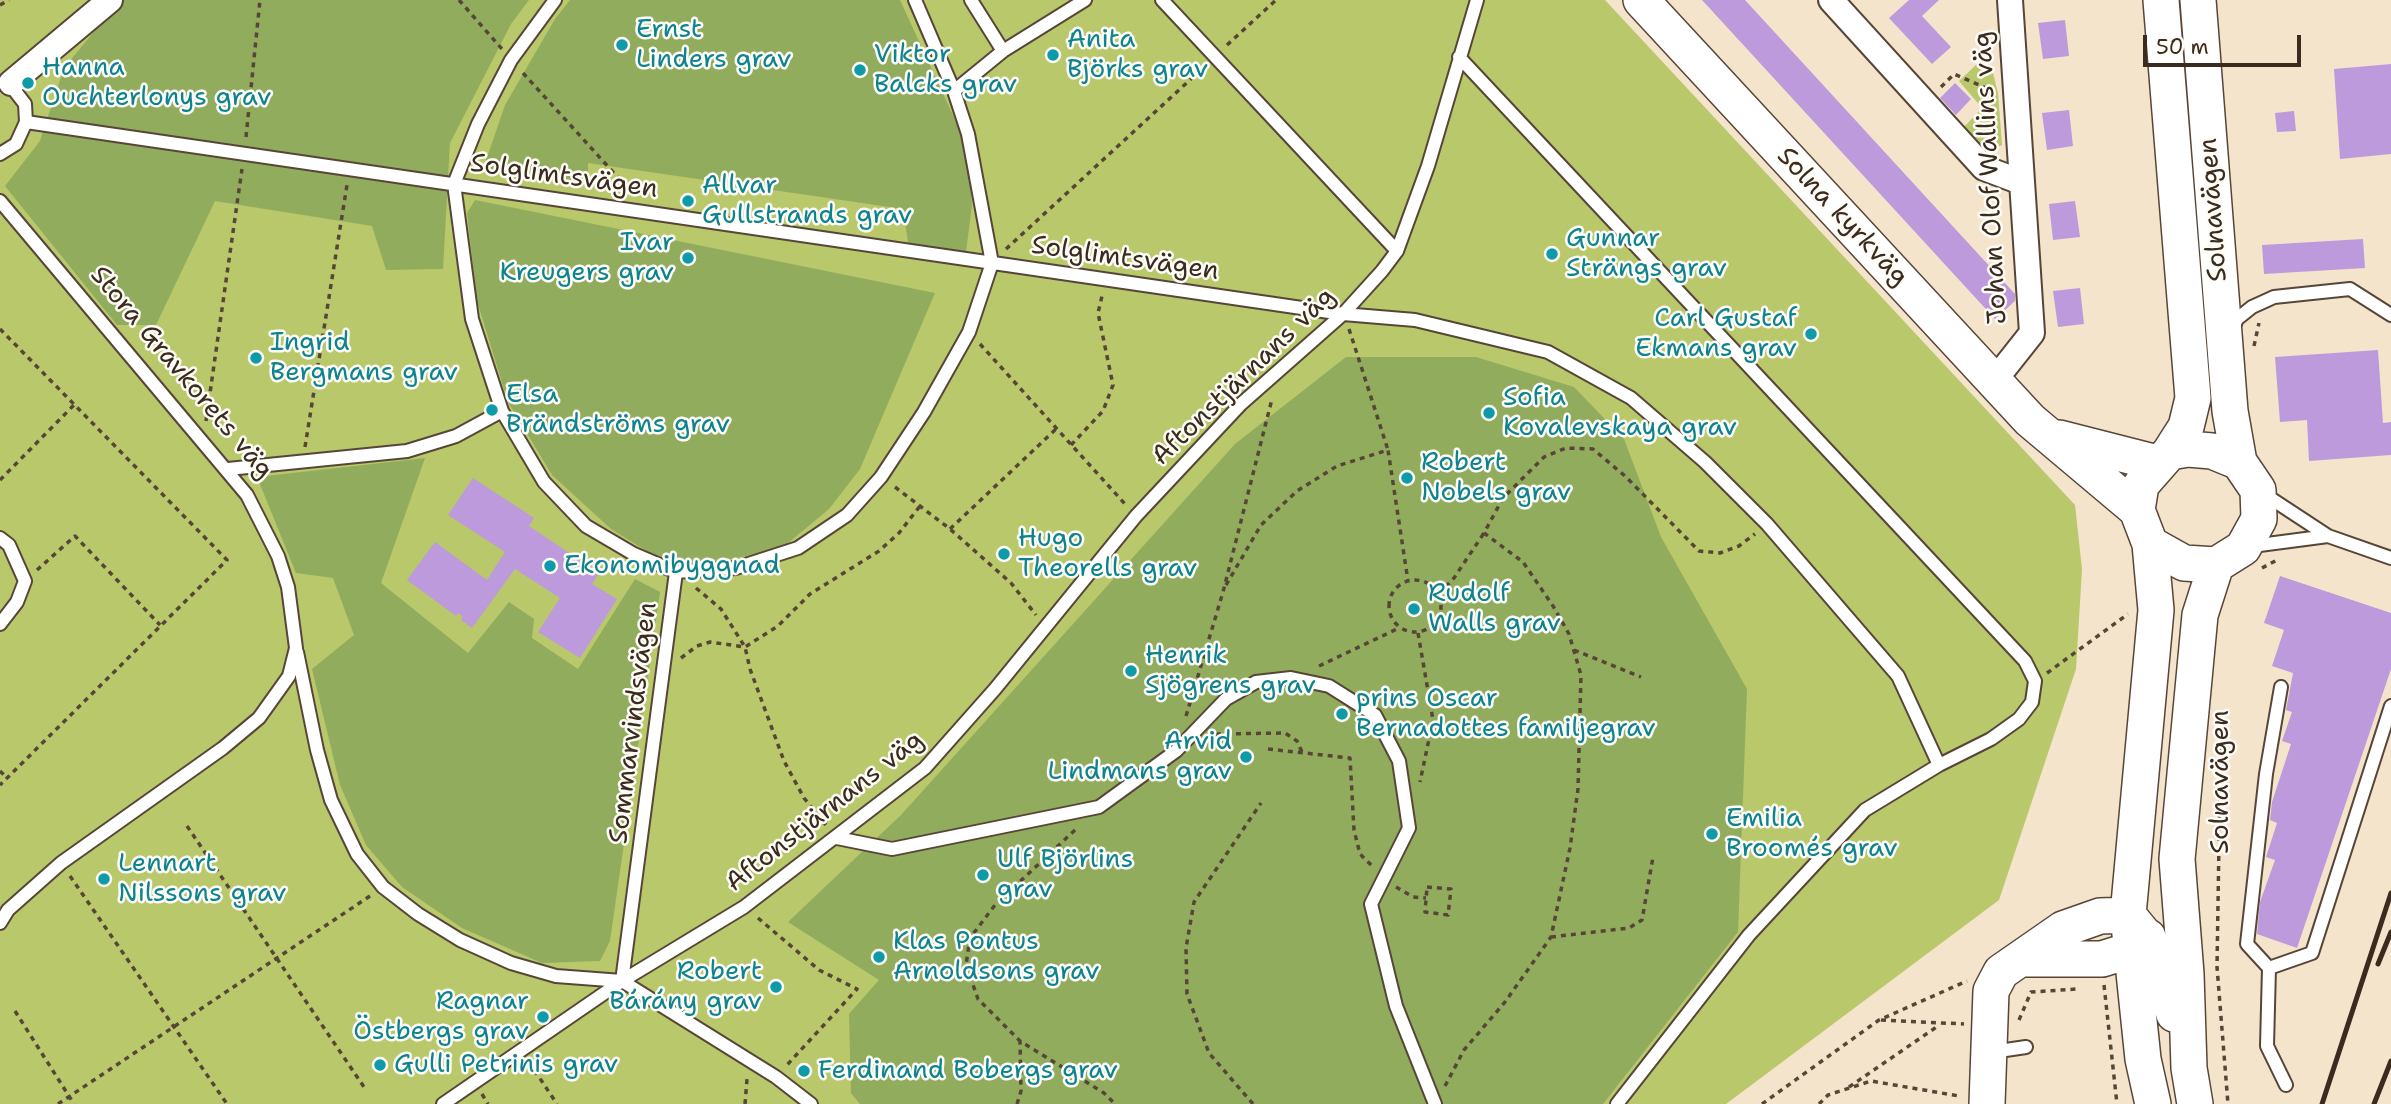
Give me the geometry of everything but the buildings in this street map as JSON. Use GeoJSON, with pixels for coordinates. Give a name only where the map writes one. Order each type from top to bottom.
{"type":"FeatureCollection","features":[{"type":"Feature","properties":{"kind":"main road","name":"Solna kyrkväg"},"geometry":{"type":"LineString","coordinates":[[1641,0],[2045,434],[2137,510]]}},
{"type":"Feature","properties":{"kind":"main road","name":"Solnavägen"},"geometry":{"type":"LineString","coordinates":[[2137,510],[2141,485],[2186,427],[2193,398],[2161,0]]}},
{"type":"Feature","properties":{"kind":"main road","name":"Solnavägen"},"geometry":{"type":"LineString","coordinates":[[2195,1104],[2189,1068],[2177,859],[2200,615],[2239,560],[2259,519],[2224,356],[2198,0]]}},
{"type":"Feature","properties":{"kind":"main road"},"geometry":{"type":"LineString","coordinates":[[2045,434],[2164,458],[2188,449],[2213,451],[2248,476]]}},
{"type":"Feature","properties":{"kind":"main road"},"geometry":{"type":"LineString","coordinates":[[2137,510],[2150,544],[2156,610],[2127,930],[2143,1059],[2153,1104]]}},
{"type":"Feature","properties":{"kind":"main road"},"geometry":{"type":"LineString","coordinates":[[2150,544],[2184,563],[2239,560]]}},
{"type":"Feature","properties":{"kind":"main road"},"geometry":{"type":"LineString","coordinates":[[1976,1101],[1976,1038],[1991,991],[2001,972],[2063,929],[2127,930],[2159,923],[2177,859]]}},
{"type":"Feature","properties":{"kind":"main road"},"geometry":{"type":"LineString","coordinates":[[2127,930],[2165,978],[2189,1068]]}},
{"type":"Feature","properties":{"kind":"street"},"geometry":{"type":"LineString","coordinates":[[6,81],[110,0]]}},
{"type":"Feature","properties":{"kind":"street"},"geometry":{"type":"LineString","coordinates":[[1831,0],[1984,168],[2021,182]]}},
{"type":"Feature","properties":{"kind":"street","name":"Johan Olof Wallins väg"},"geometry":{"type":"LineString","coordinates":[[1994,381],[2032,333],[2010,0]]}},
{"type":"Feature","properties":{"kind":"lane","name":"Sommarvindsvägen"},"geometry":{"type":"LineString","coordinates":[[555,0],[511,60],[478,124],[454,184],[472,319],[502,411],[544,482],[586,526],[632,553],[676,572],[622,981]]}},
{"type":"Feature","properties":{"kind":"lane"},"geometry":{"type":"LineString","coordinates":[[676,572],[736,568],[798,548],[847,515],[881,477],[924,412],[969,332],[992,262],[968,134],[954,91],[915,0]]}},
{"type":"Feature","properties":{"kind":"lane"},"geometry":{"type":"LineString","coordinates":[[971,0],[1003,51]]}},
{"type":"Feature","properties":{"kind":"lane"},"geometry":{"type":"LineString","coordinates":[[954,91],[1003,51],[1085,0]]}},
{"type":"Feature","properties":{"kind":"lane"},"geometry":{"type":"LineString","coordinates":[[1162,0],[1397,251]]}},
{"type":"Feature","properties":{"kind":"lane","name":"Aftonstjärnans väg"},"geometry":{"type":"LineString","coordinates":[[443,1104],[622,981],[744,907],[925,768],[1046,628],[1136,516],[1241,404],[1343,314],[1397,251],[1428,166],[1477,0]]}},
{"type":"Feature","properties":{"kind":"lane"},"geometry":{"type":"LineString","coordinates":[[1459,57],[2025,661],[2035,681],[2032,702],[2019,719],[1991,739],[1938,765],[1865,810],[1748,935],[1617,1104]]}},
{"type":"Feature","properties":{"kind":"lane"},"geometry":{"type":"LineString","coordinates":[[0,154],[16,144],[26,122],[25,104],[6,81]]}},
{"type":"Feature","properties":{"kind":"lane","name":"Solglimtsvägen"},"geometry":{"type":"LineString","coordinates":[[26,122],[1343,314],[1415,320],[1548,352],[1631,398],[1705,461],[1767,524],[1898,676],[1938,765]]}},
{"type":"Feature","properties":{"kind":"lane","name":"Stora Gravkorets väg"},"geometry":{"type":"LineString","coordinates":[[0,201],[228,469],[247,495],[278,556],[288,587],[296,648],[289,676],[259,718],[223,748],[61,863],[8,910],[0,923]]}},
{"type":"Feature","properties":{"kind":"lane"},"geometry":{"type":"LineString","coordinates":[[2224,356],[2237,319],[2252,307],[2274,297],[2350,289],[2391,315]]}},
{"type":"Feature","properties":{"kind":"lane"},"geometry":{"type":"LineString","coordinates":[[228,469],[407,451],[456,436],[502,411]]}},
{"type":"Feature","properties":{"kind":"lane"},"geometry":{"type":"LineString","coordinates":[[2248,476],[2328,536],[2391,558]]}},
{"type":"Feature","properties":{"kind":"lane"},"geometry":{"type":"LineString","coordinates":[[2239,560],[2285,540],[2328,536]]}},
{"type":"Feature","properties":{"kind":"lane"},"geometry":{"type":"LineString","coordinates":[[0,538],[9,545],[24,581],[17,602],[0,624]]}},
{"type":"Feature","properties":{"kind":"lane"},"geometry":{"type":"LineString","coordinates":[[296,648],[317,750],[331,800],[357,855],[383,887],[418,914],[460,940],[511,963],[556,976],[622,981],[776,1077],[811,1104]]}},
{"type":"Feature","properties":{"kind":"lane"},"geometry":{"type":"LineString","coordinates":[[836,838],[892,849],[1099,807],[1176,751],[1193,730],[1226,699],[1256,682],[1291,678],[1329,686],[1375,715],[1399,761],[1409,828],[1382,876],[1371,904],[1396,1006],[1436,1103]]}},
{"type":"Feature","properties":{"kind":"lane"},"geometry":{"type":"LineString","coordinates":[[2281,687],[2266,774],[2247,944],[2269,968],[2267,1046],[2287,1085]]}},
{"type":"Feature","properties":{"kind":"lane"},"geometry":{"type":"LineString","coordinates":[[2269,968],[2312,953],[2391,706]]}},
{"type":"Feature","properties":{"kind":"lane"},"geometry":{"type":"LineString","coordinates":[[1976,1038],[2026,1047]]}},
{"type":"Feature","properties":{"kind":"path"},"geometry":{"type":"LineString","coordinates":[[0,5],[9,0]]}},
{"type":"Feature","properties":{"kind":"path"},"geometry":{"type":"LineString","coordinates":[[203,440],[245,154],[260,0]]}},
{"type":"Feature","properties":{"kind":"path"},"geometry":{"type":"LineString","coordinates":[[459,0],[650,213]]}},
{"type":"Feature","properties":{"kind":"path"},"geometry":{"type":"LineString","coordinates":[[992,262],[1276,0]]}},
{"type":"Feature","properties":{"kind":"path"},"geometry":{"type":"LineString","coordinates":[[1924,103],[1954,74],[1990,92],[2015,89]]}},
{"type":"Feature","properties":{"kind":"path"},"geometry":{"type":"LineString","coordinates":[[302,463],[349,171]]}},
{"type":"Feature","properties":{"kind":"path"},"geometry":{"type":"LineString","coordinates":[[1071,445],[1103,411],[1113,385],[1097,313],[1106,279]]}},
{"type":"Feature","properties":{"kind":"path"},"geometry":{"type":"LineString","coordinates":[[1343,314],[1388,450],[1408,581]]}},
{"type":"Feature","properties":{"kind":"path"},"geometry":{"type":"LineString","coordinates":[[0,329],[227,560],[0,785]]}},
{"type":"Feature","properties":{"kind":"path"},"geometry":{"type":"LineString","coordinates":[[969,332],[1136,516]]}},
{"type":"Feature","properties":{"kind":"path"},"geometry":{"type":"LineString","coordinates":[[1176,751],[1223,592],[1278,373]]}},
{"type":"Feature","properties":{"kind":"path"},"geometry":{"type":"LineString","coordinates":[[0,480],[74,405]]}},
{"type":"Feature","properties":{"kind":"path"},"geometry":{"type":"LineString","coordinates":[[950,529],[1056,429]]}},
{"type":"Feature","properties":{"kind":"path"},"geometry":{"type":"LineString","coordinates":[[1439,594],[1484,533],[1503,498],[1521,477],[1544,457],[1566,448],[1593,449],[1699,551],[1720,553],[1739,547],[1767,524]]}},
{"type":"Feature","properties":{"kind":"path"},"geometry":{"type":"LineString","coordinates":[[1223,592],[1261,525],[1297,491],[1337,466],[1388,450]]}},
{"type":"Feature","properties":{"kind":"path"},"geometry":{"type":"LineString","coordinates":[[0,471],[4,476]]}},
{"type":"Feature","properties":{"kind":"path"},"geometry":{"type":"LineString","coordinates":[[881,477],[950,529],[1011,583],[1046,628]]}},
{"type":"Feature","properties":{"kind":"path"},"geometry":{"type":"LineString","coordinates":[[664,669],[697,646],[710,642],[745,647],[778,626],[810,594],[878,551],[899,533],[920,506]]}},
{"type":"Feature","properties":{"kind":"path"},"geometry":{"type":"LineString","coordinates":[[1436,1103],[1464,1050],[1505,1002],[1551,937],[1570,848],[1578,789],[1581,675],[1569,634],[1523,562],[1484,533]]}},
{"type":"Feature","properties":{"kind":"path"},"geometry":{"type":"LineString","coordinates":[[24,581],[75,536],[160,625]]}},
{"type":"Feature","properties":{"kind":"path"},"geometry":{"type":"LineString","coordinates":[[2239,560],[2273,565],[2282,555],[2285,540]]}},
{"type":"Feature","properties":{"kind":"path"},"geometry":{"type":"LineString","coordinates":[[676,572],[721,609],[745,647],[750,669],[784,761],[804,798],[836,838]]}},
{"type":"Feature","properties":{"kind":"path"},"geometry":{"type":"LineString","coordinates":[[1291,678],[1399,628],[1418,633],[1433,626],[1441,611],[1439,594],[1425,582],[1408,581],[1394,590],[1390,598],[1390,614],[1399,628]]}},
{"type":"Feature","properties":{"kind":"path"},"geometry":{"type":"LineString","coordinates":[[2035,681],[2136,609]]}},
{"type":"Feature","properties":{"kind":"path"},"geometry":{"type":"LineString","coordinates":[[1418,633],[1433,720],[1418,788]]}},
{"type":"Feature","properties":{"kind":"path"},"geometry":{"type":"LineString","coordinates":[[1574,650],[1641,677]]}},
{"type":"Feature","properties":{"kind":"path","name":"Solnavägen"},"geometry":{"type":"LineString","coordinates":[[2221,712],[2217,967],[2228,1104]]}},
{"type":"Feature","properties":{"kind":"path"},"geometry":{"type":"LineString","coordinates":[[1193,730],[1217,734],[1285,733],[1297,741],[1302,752]]}},
{"type":"Feature","properties":{"kind":"path"},"geometry":{"type":"LineString","coordinates":[[1268,749],[1350,758],[1353,830],[1360,854],[1382,876]]}},
{"type":"Feature","properties":{"kind":"path"},"geometry":{"type":"LineString","coordinates":[[0,771],[7,778]]}},
{"type":"Feature","properties":{"kind":"path"},"geometry":{"type":"LineString","coordinates":[[1253,1104],[1209,1053],[1187,994],[1186,947],[1194,902],[1261,803]]}},
{"type":"Feature","properties":{"kind":"path"},"geometry":{"type":"LineString","coordinates":[[1099,807],[995,905],[970,938],[966,965],[978,999],[1020,1041],[1104,1093],[1115,1104]]}},
{"type":"Feature","properties":{"kind":"path"},"geometry":{"type":"LineString","coordinates":[[187,826],[364,1087]]}},
{"type":"Feature","properties":{"kind":"path"},"geometry":{"type":"LineString","coordinates":[[1551,937],[1629,928],[1642,920],[1653,857]]}},
{"type":"Feature","properties":{"kind":"path"},"geometry":{"type":"LineString","coordinates":[[61,863],[227,1104]]}},
{"type":"Feature","properties":{"kind":"path"},"geometry":{"type":"LineString","coordinates":[[58,1104],[383,887]]}},
{"type":"Feature","properties":{"kind":"path"},"geometry":{"type":"LineString","coordinates":[[1427,887],[1451,890],[1448,915],[1424,912],[1426,898],[1427,887]]}},
{"type":"Feature","properties":{"kind":"path"},"geometry":{"type":"LineString","coordinates":[[1413,897],[1426,898]]}},
{"type":"Feature","properties":{"kind":"path"},"geometry":{"type":"LineString","coordinates":[[744,907],[820,970],[857,989],[776,1077]]}},
{"type":"Feature","properties":{"kind":"path"},"geometry":{"type":"LineString","coordinates":[[1762,1104],[1879,1020],[1978,976]]}},
{"type":"Feature","properties":{"kind":"path"},"geometry":{"type":"LineString","coordinates":[[2092,988],[2104,985],[2117,1104]]}},
{"type":"Feature","properties":{"kind":"path"},"geometry":{"type":"LineString","coordinates":[[2017,1024],[2031,992],[2080,989]]}},
{"type":"Feature","properties":{"kind":"path"},"geometry":{"type":"LineString","coordinates":[[15,1011],[74,1104]]}},
{"type":"Feature","properties":{"kind":"path"},"geometry":{"type":"LineString","coordinates":[[1879,1020],[1940,1025],[1967,1024]]}},
{"type":"Feature","properties":{"kind":"path"},"geometry":{"type":"LineString","coordinates":[[1967,1024],[1976,1038]]}},
{"type":"Feature","properties":{"kind":"path"},"geometry":{"type":"LineString","coordinates":[[1967,1024],[1976,1038]]}},
{"type":"Feature","properties":{"kind":"path"},"geometry":{"type":"LineString","coordinates":[[1847,1089],[1870,1070],[1940,1025]]}},
{"type":"Feature","properties":{"kind":"path"},"geometry":{"type":"LineString","coordinates":[[1017,1104],[1021,1091],[1020,1041]]}},
{"type":"Feature","properties":{"kind":"path"},"geometry":{"type":"LineString","coordinates":[[521,1051],[557,1104]]}},
{"type":"Feature","properties":{"kind":"path"},"geometry":{"type":"LineString","coordinates":[[745,1104],[748,1059]]}},
{"type":"Feature","properties":{"kind":"path"},"geometry":{"type":"LineString","coordinates":[[1819,1104],[1828,1095],[1871,1081],[1976,1101]]}},
{"type":"Feature","properties":{"kind":"green space"},"geometry":{"type":"Polygon","coordinates":[[[0,0],[1605,0],[2075,505],[2082,569],[2076,669],[1999,900],[1726,1104],[0,1104],[0,0]]]}},
{"type":"Feature","properties":{"kind":"green space"},"geometry":{"type":"Polygon","coordinates":[[[120,0],[529,0],[511,24],[450,143],[443,269],[386,270],[372,226],[215,201],[156,325],[117,325],[5,186],[40,141],[64,68],[120,0]]]}},
{"type":"Feature","properties":{"kind":"green space"},"geometry":{"type":"Polygon","coordinates":[[[570,0],[900,0],[968,148],[972,205],[966,252],[908,243],[903,209],[588,163],[588,184],[482,172],[505,105],[555,19],[570,0]]]}},
{"type":"Feature","properties":{"kind":"green space"},"geometry":{"type":"Polygon","coordinates":[[[1978,63],[1992,69],[1998,93],[2002,145],[1987,151],[1963,128],[1982,108],[1959,81],[1978,63]]]}},
{"type":"Feature","properties":{"kind":"green space"},"geometry":{"type":"Polygon","coordinates":[[[475,200],[935,293],[860,469],[829,509],[782,548],[696,567],[658,558],[611,529],[552,475],[508,402],[477,301],[467,213],[475,200]]]}},
{"type":"Feature","properties":{"kind":"green space"},"geometry":{"type":"Polygon","coordinates":[[[1346,357],[1476,357],[1574,387],[1624,439],[1661,537],[1747,689],[1738,932],[1603,1104],[860,1104],[851,1093],[849,1014],[879,980],[788,922],[901,815],[1235,444],[1346,357]]]}},
{"type":"Feature","properties":{"kind":"green space"},"geometry":{"type":"Polygon","coordinates":[[[425,458],[381,583],[468,653],[509,602],[534,619],[532,638],[578,669],[635,579],[660,592],[610,941],[600,961],[542,963],[462,928],[402,887],[366,845],[340,785],[312,669],[354,635],[333,578],[296,573],[257,477],[425,458]]]}},
{"type":"Feature","properties":{"kind":"railway"},"geometry":{"type":"LineString","coordinates":[[2322,1104],[2391,893]]}},
{"type":"Feature","properties":{"kind":"railway"},"geometry":{"type":"LineString","coordinates":[[2378,964],[2391,932]]}},
{"type":"Feature","properties":{"kind":"railway"},"geometry":{"type":"LineString","coordinates":[[2374,1104],[2391,1061]]}},
{"type":"Feature","properties":{"kind":"place","name":"Ernst Linders grav"},"geometry":{"type":"Point","coordinates":[622,45]}},
{"type":"Feature","properties":{"kind":"place","name":"Anita Björks grav"},"geometry":{"type":"Point","coordinates":[1053,55]}},
{"type":"Feature","properties":{"kind":"place","name":"Viktor Balcks grav"},"geometry":{"type":"Point","coordinates":[860,70]}},
{"type":"Feature","properties":{"kind":"place","name":"Hanna Ouchterlonys grav"},"geometry":{"type":"Point","coordinates":[28,83]}},
{"type":"Feature","properties":{"kind":"place","name":"Allvar Gullstrands grav"},"geometry":{"type":"Point","coordinates":[688,201]}},
{"type":"Feature","properties":{"kind":"place","name":"Gunnar Strängs grav"},"geometry":{"type":"Point","coordinates":[1552,254]}},
{"type":"Feature","properties":{"kind":"place","name":"Ivar Kreugers grav"},"geometry":{"type":"Point","coordinates":[688,258]}},
{"type":"Feature","properties":{"kind":"place","name":"Carl Gustaf Ekmans grav"},"geometry":{"type":"Point","coordinates":[1811,334]}},
{"type":"Feature","properties":{"kind":"place","name":"Ingrid Bergmans grav"},"geometry":{"type":"Point","coordinates":[256,358]}},
{"type":"Feature","properties":{"kind":"place","name":"Elsa Brändströms grav"},"geometry":{"type":"Point","coordinates":[492,410]}},
{"type":"Feature","properties":{"kind":"place","name":"Sofia Kovalevskaya grav"},"geometry":{"type":"Point","coordinates":[1489,413]}},
{"type":"Feature","properties":{"kind":"place","name":"Robert Nobels grav"},"geometry":{"type":"Point","coordinates":[1407,478]}},
{"type":"Feature","properties":{"kind":"place","name":"Hugo Theorells grav"},"geometry":{"type":"Point","coordinates":[1004,554]}},
{"type":"Feature","properties":{"kind":"place","name":"Ekonomibyggnad"},"geometry":{"type":"Point","coordinates":[550,566]}},
{"type":"Feature","properties":{"kind":"place","name":"Rudolf Walls grav"},"geometry":{"type":"Point","coordinates":[1414,609]}},
{"type":"Feature","properties":{"kind":"place","name":"Henrik Sjögrens grav"},"geometry":{"type":"Point","coordinates":[1131,671]}},
{"type":"Feature","properties":{"kind":"place","name":"prins Oscar Bernadottes familjegrav"},"geometry":{"type":"Point","coordinates":[1342,714]}},
{"type":"Feature","properties":{"kind":"place","name":"Arvid Lindmans grav"},"geometry":{"type":"Point","coordinates":[1246,757]}},
{"type":"Feature","properties":{"kind":"place","name":"Emilia Broomés grav"},"geometry":{"type":"Point","coordinates":[1712,834]}},
{"type":"Feature","properties":{"kind":"place","name":"Ulf Björlins grav"},"geometry":{"type":"Point","coordinates":[983,875]}},
{"type":"Feature","properties":{"kind":"place","name":"Lennart Nilssons grav"},"geometry":{"type":"Point","coordinates":[104,879]}},
{"type":"Feature","properties":{"kind":"place","name":"Klas Pontus Arnoldsons grav"},"geometry":{"type":"Point","coordinates":[879,957]}},
{"type":"Feature","properties":{"kind":"place","name":"Robert Bárány grav"},"geometry":{"type":"Point","coordinates":[776,987]}},
{"type":"Feature","properties":{"kind":"place","name":"Ragnar Östbergs grav"},"geometry":{"type":"Point","coordinates":[543,1017]}},
{"type":"Feature","properties":{"kind":"place","name":"Gulli Petrinis grav"},"geometry":{"type":"Point","coordinates":[380,1065]}},
{"type":"Feature","properties":{"kind":"place","name":"Ferdinand Bobergs grav"},"geometry":{"type":"Point","coordinates":[804,1071]}}]}
